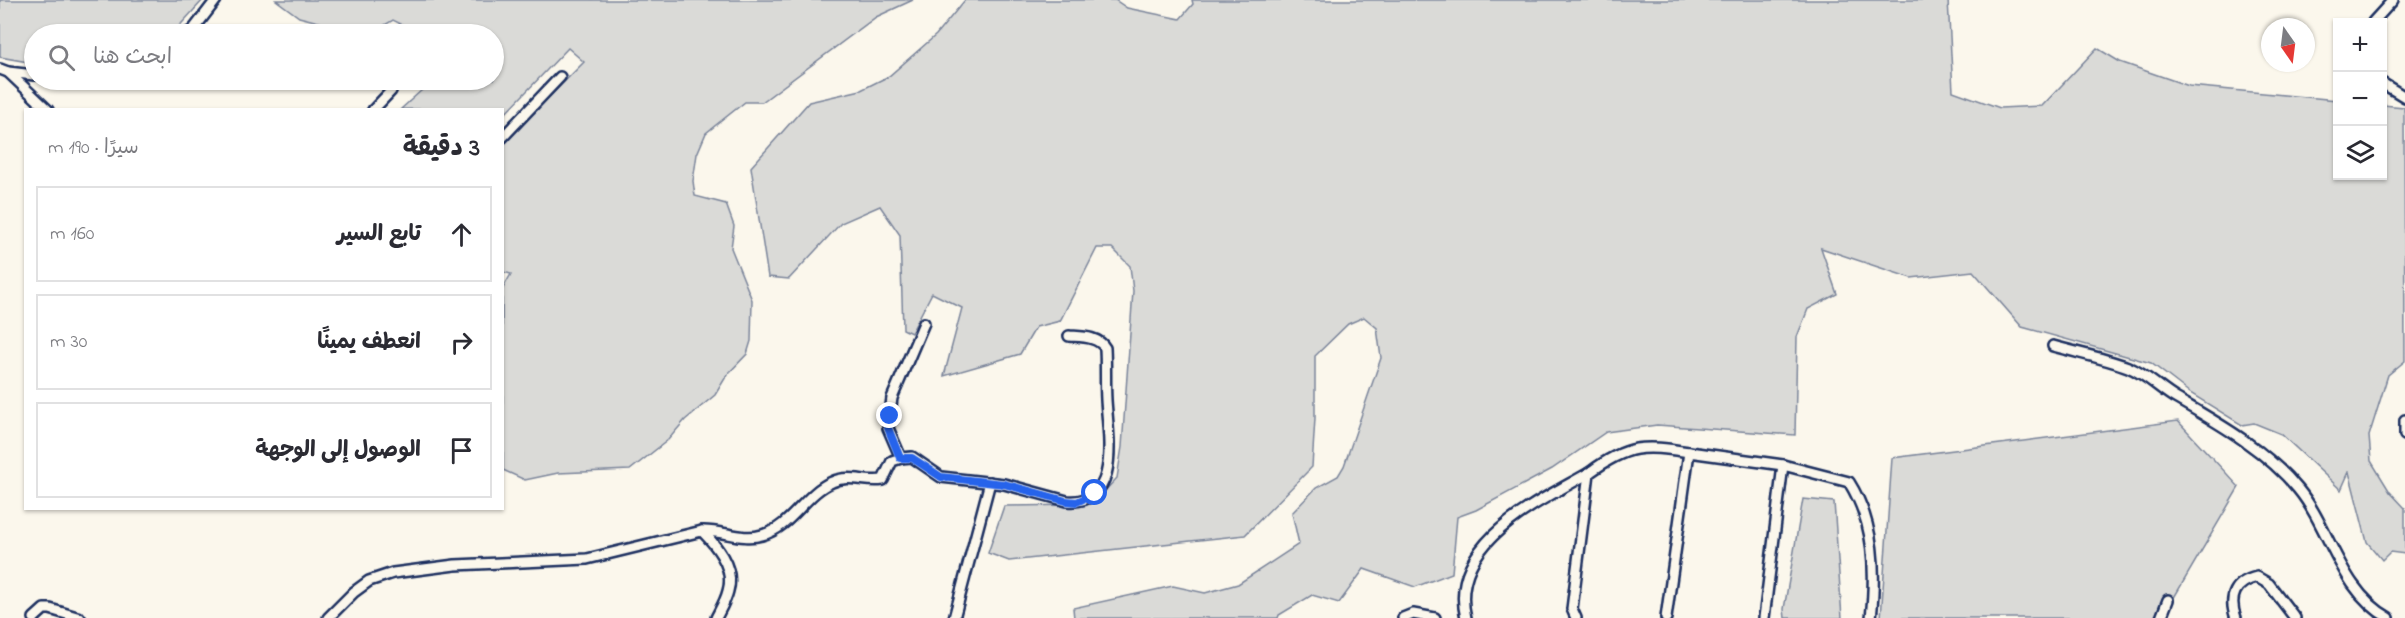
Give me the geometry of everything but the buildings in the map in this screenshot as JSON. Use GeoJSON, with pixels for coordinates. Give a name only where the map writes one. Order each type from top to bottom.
{"type":"FeatureCollection","features":[{"type":"Feature","properties":{"kind":"street"},"geometry":{"type":"LineString","coordinates":[[198,24],[216,0]]}},
{"type":"Feature","properties":{"kind":"street"},"geometry":{"type":"LineString","coordinates":[[2377,18],[2393,0]]}},
{"type":"Feature","properties":{"kind":"street"},"geometry":{"type":"LineString","coordinates":[[4,70],[24,73]]}},
{"type":"Feature","properties":{"kind":"street"},"geometry":{"type":"LineString","coordinates":[[4,70],[24,88]]}},
{"type":"Feature","properties":{"kind":"street"},"geometry":{"type":"LineString","coordinates":[[504,136],[560,77]]}},
{"type":"Feature","properties":{"kind":"street"},"geometry":{"type":"LineString","coordinates":[[2387,86],[2405,97]]}},
{"type":"Feature","properties":{"kind":"street"},"geometry":{"type":"LineString","coordinates":[[26,90],[46,108]]}},
{"type":"Feature","properties":{"kind":"street"},"geometry":{"type":"LineString","coordinates":[[375,108],[391,91]]}},
{"type":"Feature","properties":{"kind":"street"},"geometry":{"type":"LineString","coordinates":[[900,458],[888,428],[892,398],[924,323]]}},
{"type":"Feature","properties":{"kind":"street"},"geometry":{"type":"LineString","coordinates":[[328,618],[354,591],[369,581],[393,573],[455,565],[603,557],[702,531],[713,530],[746,537],[765,534],[790,517],[823,487],[833,481],[856,477],[883,480],[892,461],[900,458],[912,458],[941,477],[990,482],[1077,502],[1095,493],[1104,483],[1109,454],[1105,348],[1101,342],[1091,338],[1069,336]]}},
{"type":"Feature","properties":{"kind":"street"},"geometry":{"type":"LineString","coordinates":[[2053,346],[2130,367],[2176,399],[2222,424],[2252,446],[2297,488],[2345,573],[2375,608],[2389,618]]}},
{"type":"Feature","properties":{"kind":"street"},"geometry":{"type":"LineString","coordinates":[[2405,420],[2405,435]]}},
{"type":"Feature","properties":{"kind":"street"},"geometry":{"type":"LineString","coordinates":[[1466,618],[1464,582],[1475,556],[1516,515],[1589,473],[1609,458],[1634,448],[1658,447],[1783,465],[1849,482],[1861,501],[1872,543],[1874,590],[1871,618]]}},
{"type":"Feature","properties":{"kind":"street"},"geometry":{"type":"LineString","coordinates":[[1666,618],[1689,452]]}},
{"type":"Feature","properties":{"kind":"street"},"geometry":{"type":"LineString","coordinates":[[1764,618],[1783,465]]}},
{"type":"Feature","properties":{"kind":"street"},"geometry":{"type":"LineString","coordinates":[[1576,618],[1572,609],[1589,473]]}},
{"type":"Feature","properties":{"kind":"street"},"geometry":{"type":"LineString","coordinates":[[954,618],[990,482]]}},
{"type":"Feature","properties":{"kind":"street"},"geometry":{"type":"LineString","coordinates":[[702,531],[724,560],[729,574],[728,592],[716,618]]}},
{"type":"Feature","properties":{"kind":"street"},"geometry":{"type":"LineString","coordinates":[[2236,618],[2232,602],[2235,589],[2245,581],[2257,577],[2269,584],[2295,618]]}},
{"type":"Feature","properties":{"kind":"street"},"geometry":{"type":"LineString","coordinates":[[2161,618],[2168,600]]}},
{"type":"Feature","properties":{"kind":"street"},"geometry":{"type":"LineString","coordinates":[[34,618],[44,609],[50,609],[80,618]]}},
{"type":"Feature","properties":{"kind":"street"},"geometry":{"type":"LineString","coordinates":[[1403,618],[1413,614],[1435,618]]}},
{"type":"Feature","properties":{"kind":"shaded area"},"geometry":{"type":"Polygon","coordinates":[[[0,0],[203,0],[181,24],[24,24],[24,61],[0,57],[0,0]]]}},
{"type":"Feature","properties":{"kind":"shaded area"},"geometry":{"type":"Polygon","coordinates":[[[276,0],[913,0],[876,17],[762,102],[745,102],[706,133],[697,154],[693,181],[695,196],[726,204],[734,226],[731,248],[752,300],[751,341],[747,354],[727,375],[715,395],[685,420],[668,440],[630,470],[558,473],[525,480],[504,470],[504,286],[511,274],[504,272],[504,142],[584,62],[568,48],[504,115],[504,108],[402,108],[422,90],[504,90],[504,24],[401,24],[393,20],[386,24],[326,24],[299,17],[276,0]]]}},
{"type":"Feature","properties":{"kind":"shaded area"},"geometry":{"type":"Polygon","coordinates":[[[965,0],[1115,0],[1127,8],[1180,19],[1193,4],[1192,0],[1948,0],[1953,91],[2000,108],[2042,106],[2097,48],[2120,62],[2189,86],[2333,100],[2333,180],[2387,180],[2387,105],[2404,107],[2405,361],[2388,375],[2369,436],[2371,461],[2390,492],[2405,508],[2405,554],[2390,552],[2382,560],[2367,542],[2349,472],[2341,490],[2281,434],[2254,423],[2242,425],[2190,393],[2151,363],[2022,327],[1973,271],[1911,278],[1821,248],[1837,294],[1808,309],[1797,337],[1795,435],[1657,425],[1606,432],[1552,469],[1476,510],[1457,517],[1452,573],[1415,587],[1364,569],[1339,603],[1312,595],[1279,615],[1278,618],[1074,618],[1073,608],[1173,586],[1205,593],[1238,584],[1299,544],[1292,513],[1316,488],[1338,476],[1344,466],[1381,358],[1377,328],[1364,317],[1348,324],[1315,356],[1312,467],[1245,535],[1009,561],[988,553],[1004,506],[1079,505],[1099,497],[1117,478],[1122,447],[1133,291],[1130,266],[1112,248],[1097,248],[1060,321],[1036,327],[1020,354],[944,376],[962,308],[932,293],[911,333],[903,329],[900,235],[880,206],[841,223],[789,279],[768,277],[751,167],[809,102],[861,90],[889,76],[936,35],[965,0]]]}},
{"type":"Feature","properties":{"kind":"shaded area"},"geometry":{"type":"Polygon","coordinates":[[[2178,421],[2239,487],[2162,618],[1881,618],[1892,458],[2178,421]]]}},
{"type":"Feature","properties":{"kind":"shaded area"},"geometry":{"type":"Polygon","coordinates":[[[1803,499],[1834,502],[1842,618],[1785,618],[1784,609],[1803,499]]]}},
{"type":"Feature","properties":{"kind":"route"},"geometry":{"type":"LineString","coordinates":[[890,416],[888,428],[900,458],[917,460],[941,477],[1026,488],[1066,501],[1077,502],[1095,493]]}}]}
